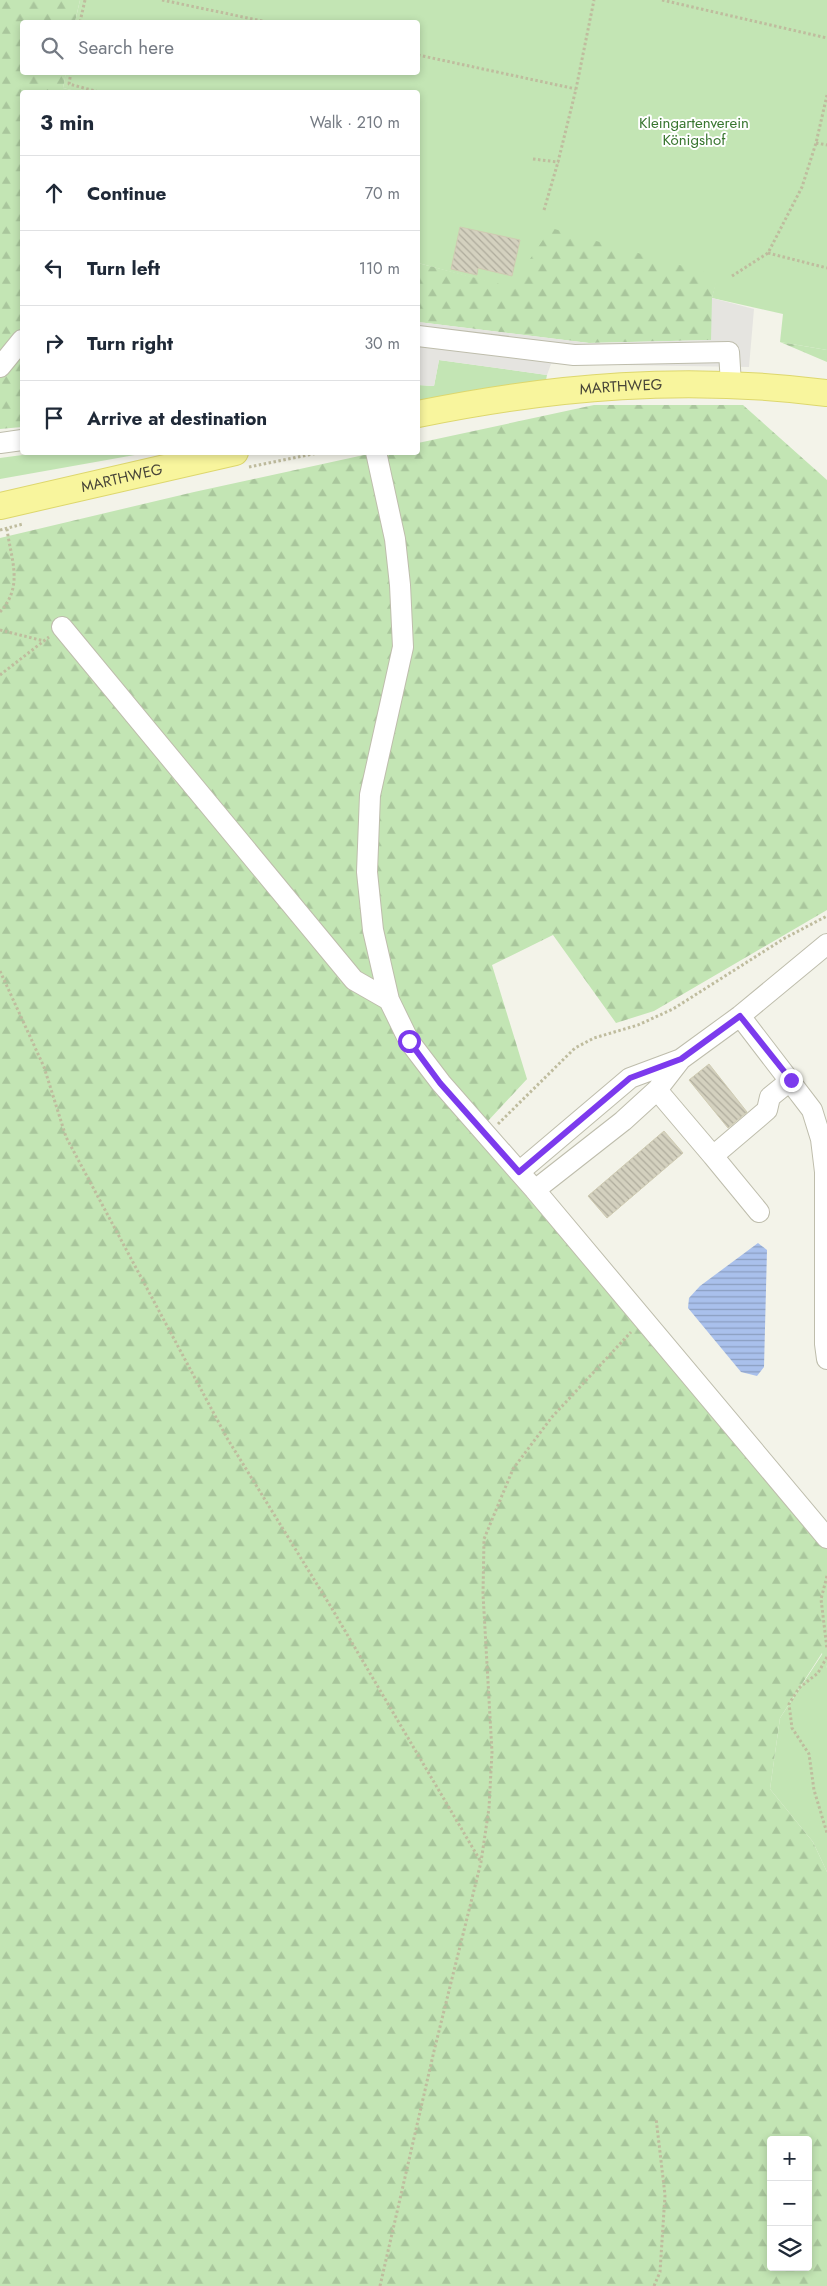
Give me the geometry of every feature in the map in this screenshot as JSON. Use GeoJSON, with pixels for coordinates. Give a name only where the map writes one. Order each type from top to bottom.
{"type":"FeatureCollection","features":[{"type":"Feature","properties":{"kind":"main road","name":"MARTHWEG"},"geometry":{"type":"LineString","coordinates":[[420,414],[562,390],[679,383],[731,384],[827,393]]}},
{"type":"Feature","properties":{"kind":"main road","name":"MARTHWEG"},"geometry":{"type":"LineString","coordinates":[[2,504],[222,455]]}},
{"type":"Feature","properties":{"kind":"street"},"geometry":{"type":"LineString","coordinates":[[420,336],[574,354],[729,352],[731,384]]}},
{"type":"Feature","properties":{"kind":"street"},"geometry":{"type":"LineString","coordinates":[[0,367],[20,342]]}},
{"type":"Feature","properties":{"kind":"street"},"geometry":{"type":"LineString","coordinates":[[0,443],[20,440]]}},
{"type":"Feature","properties":{"kind":"street"},"geometry":{"type":"LineString","coordinates":[[377,455],[395,539],[400,585],[403,647],[370,795],[367,872],[373,930],[389,1000],[409,1041],[440,1083],[535,1190],[827,1538]]}},
{"type":"Feature","properties":{"kind":"street"},"geometry":{"type":"LineString","coordinates":[[62,627],[354,980],[389,1000]]}},
{"type":"Feature","properties":{"kind":"street"},"geometry":{"type":"LineString","coordinates":[[519,1172],[630,1078],[681,1059],[740,1016],[827,944]]}},
{"type":"Feature","properties":{"kind":"street"},"geometry":{"type":"LineString","coordinates":[[740,1016],[791,1080],[812,1110],[821,1139],[825,1172],[825,1344],[827,1360]]}},
{"type":"Feature","properties":{"kind":"street"},"geometry":{"type":"LineString","coordinates":[[535,1190],[623,1121],[657,1090],[681,1059]]}},
{"type":"Feature","properties":{"kind":"street"},"geometry":{"type":"LineString","coordinates":[[713,1156],[767,1110],[770,1097],[791,1080]]}},
{"type":"Feature","properties":{"kind":"street"},"geometry":{"type":"LineString","coordinates":[[657,1090],[759,1212]]}},
{"type":"Feature","properties":{"kind":"path"},"geometry":{"type":"LineString","coordinates":[[80,20],[85,0]]}},
{"type":"Feature","properties":{"kind":"path"},"geometry":{"type":"LineString","coordinates":[[162,0],[257,20]]}},
{"type":"Feature","properties":{"kind":"path"},"geometry":{"type":"LineString","coordinates":[[544,210],[576,89],[594,0]]}},
{"type":"Feature","properties":{"kind":"path"},"geometry":{"type":"LineString","coordinates":[[662,0],[827,38]]}},
{"type":"Feature","properties":{"kind":"path"},"geometry":{"type":"LineString","coordinates":[[420,55],[576,89]]}},
{"type":"Feature","properties":{"kind":"path"},"geometry":{"type":"LineString","coordinates":[[70,75],[69,84],[92,90]]}},
{"type":"Feature","properties":{"kind":"path"},"geometry":{"type":"LineString","coordinates":[[732,276],[768,253],[802,187],[816,143],[827,95]]}},
{"type":"Feature","properties":{"kind":"path"},"geometry":{"type":"LineString","coordinates":[[816,143],[827,146]]}},
{"type":"Feature","properties":{"kind":"path"},"geometry":{"type":"LineString","coordinates":[[533,159],[558,162]]}},
{"type":"Feature","properties":{"kind":"path"},"geometry":{"type":"LineString","coordinates":[[768,253],[827,268]]}},
{"type":"Feature","properties":{"kind":"path"},"geometry":{"type":"LineString","coordinates":[[0,530],[7,529],[16,578],[9,602],[0,612]]}},
{"type":"Feature","properties":{"kind":"path"},"geometry":{"type":"LineString","coordinates":[[0,675],[62,627]]}},
{"type":"Feature","properties":{"kind":"path"},"geometry":{"type":"LineString","coordinates":[[0,630],[45,641]]}},
{"type":"Feature","properties":{"kind":"path"},"geometry":{"type":"LineString","coordinates":[[487,1134],[575,1048],[594,1038],[638,1025],[673,1008],[785,938],[827,916]]}},
{"type":"Feature","properties":{"kind":"path"},"geometry":{"type":"LineString","coordinates":[[0,971],[44,1067],[66,1137],[217,1421],[331,1607],[481,1862]]}},
{"type":"Feature","properties":{"kind":"path"},"geometry":{"type":"LineString","coordinates":[[380,2286],[434,2051],[481,1862],[489,1808],[492,1752],[483,1594],[484,1539],[513,1470],[552,1417],[644,1319]]}},
{"type":"Feature","properties":{"kind":"path"},"geometry":{"type":"LineString","coordinates":[[827,1576],[821,1599],[827,1649]]}},
{"type":"Feature","properties":{"kind":"path"},"geometry":{"type":"LineString","coordinates":[[827,1657],[818,1672],[799,1688],[789,1704],[792,1728],[809,1754],[814,1790],[827,1833]]}},
{"type":"Feature","properties":{"kind":"path"},"geometry":{"type":"LineString","coordinates":[[654,2286],[660,2272],[665,2194],[656,2118]]}},
{"type":"Feature","properties":{"kind":"green space"},"geometry":{"type":"Polygon","coordinates":[[[0,0],[80,0],[75,20],[20,20],[20,75],[66,75],[63,88],[72,90],[20,90],[20,427],[0,429],[0,0]]]}},
{"type":"Feature","properties":{"kind":"green space","name":"Kleingartenverein Königshof"},"geometry":{"type":"Polygon","coordinates":[[[80,0],[827,0],[827,350],[780,342],[783,314],[712,298],[717,276],[511,288],[420,264],[420,90],[72,90],[63,88],[65,75],[420,75],[420,20],[75,20],[80,0]]]}},
{"type":"Feature","properties":{"kind":"green space"},"geometry":{"type":"Polygon","coordinates":[[[551,228],[718,276],[712,298],[712,340],[589,343],[420,322],[420,264],[511,287],[551,228]]]}},
{"type":"Feature","properties":{"kind":"green space"},"geometry":{"type":"Polygon","coordinates":[[[780,342],[827,350],[827,362],[780,342]]]}},
{"type":"Feature","properties":{"kind":"green space"},"geometry":{"type":"Polygon","coordinates":[[[439,360],[547,375],[545,385],[420,405],[420,385],[434,386],[439,360]]]}},
{"type":"Feature","properties":{"kind":"green space"},"geometry":{"type":"Polygon","coordinates":[[[594,405],[743,405],[827,480],[827,910],[654,1011],[616,1023],[553,935],[492,965],[527,1079],[474,1136],[827,1544],[827,1668],[822,1653],[780,1718],[770,1789],[813,1842],[827,1872],[827,2286],[0,2286],[0,538],[194,492],[364,455],[420,455],[420,443],[594,405]]]}},
{"type":"Feature","properties":{"kind":"green space"},"geometry":{"type":"Polygon","coordinates":[[[22,455],[135,455],[0,479],[0,458],[22,455]]]}},
{"type":"Feature","properties":{"kind":"green space"},"geometry":{"type":"Polygon","coordinates":[[[823,1653],[827,1668],[827,1872],[813,1842],[770,1789],[780,1718],[823,1653]]]}},
{"type":"Feature","properties":{"kind":"shaded area"},"geometry":{"type":"Polygon","coordinates":[[[712,298],[754,309],[749,367],[551,364],[547,375],[439,360],[434,386],[420,385],[420,322],[589,343],[711,340],[712,298]]]}},
{"type":"Feature","properties":{"kind":"water"},"geometry":{"type":"Polygon","coordinates":[[[758,1243],[767,1250],[764,1367],[757,1376],[741,1372],[688,1308],[689,1298],[700,1286],[758,1243]]]}},
{"type":"Feature","properties":{"kind":"building"},"geometry":{"type":"Polygon","coordinates":[[[460,227],[520,240],[512,276],[478,268],[477,275],[451,269],[460,227]]]}},
{"type":"Feature","properties":{"kind":"building"},"geometry":{"type":"Polygon","coordinates":[[[709,1064],[747,1112],[728,1128],[689,1080],[709,1064]]]}},
{"type":"Feature","properties":{"kind":"building"},"geometry":{"type":"Polygon","coordinates":[[[664,1131],[683,1153],[607,1218],[588,1196],[664,1131]]]}},
{"type":"Feature","properties":{"kind":"route"},"geometry":{"type":"LineString","coordinates":[[409,1041],[440,1083],[519,1172],[630,1078],[681,1059],[740,1016],[791,1080]]}}]}
